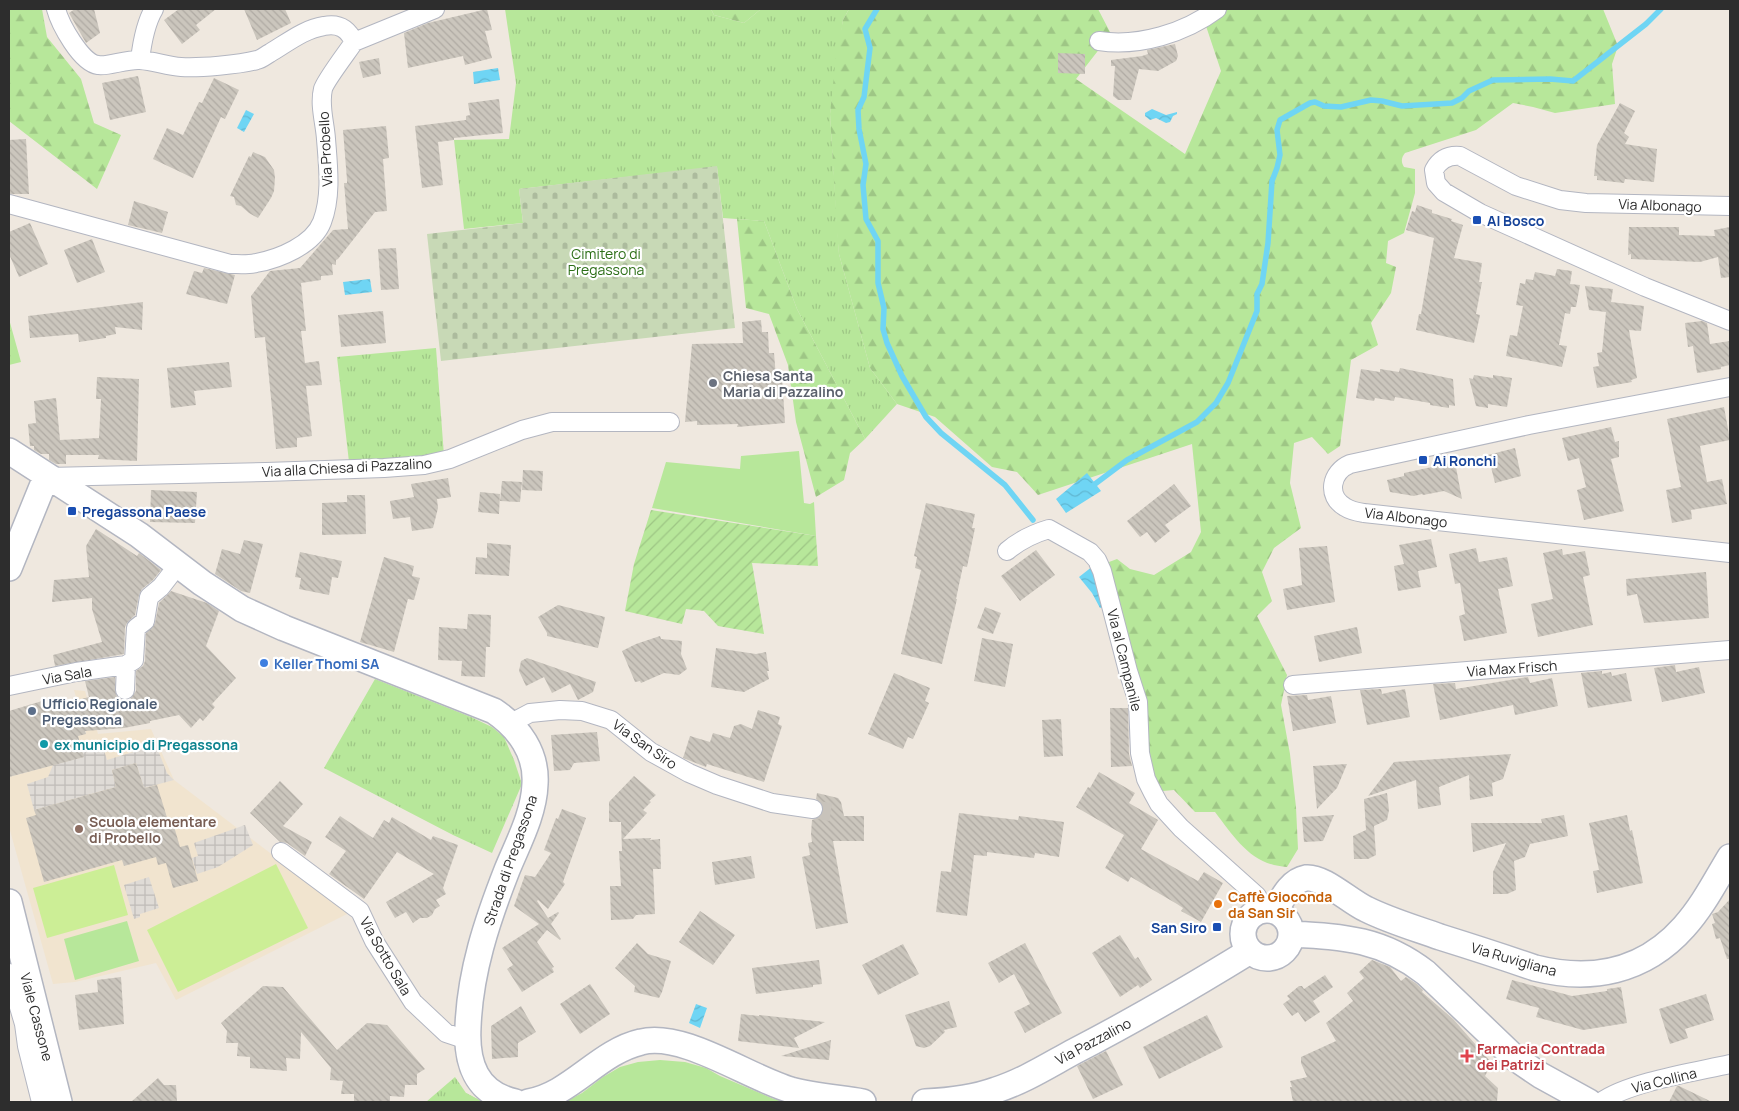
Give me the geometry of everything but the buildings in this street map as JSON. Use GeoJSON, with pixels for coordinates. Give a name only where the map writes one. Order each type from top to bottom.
{"type":"FeatureCollection","features":[{"type":"Feature","properties":{"kind":"street"},"geometry":{"type":"LineString","coordinates":[[56,9],[62,25],[70,38],[93,63],[98,65],[126,60],[140,60],[186,67],[237,64],[259,60],[302,33],[324,26],[336,25],[342,27],[350,33],[354,42],[435,9]]}},
{"type":"Feature","properties":{"kind":"street"},"geometry":{"type":"LineString","coordinates":[[140,60],[143,38],[150,15],[154,9]]}},
{"type":"Feature","properties":{"kind":"street"},"geometry":{"type":"LineString","coordinates":[[1099,41],[1114,43],[1149,39],[1188,27],[1217,9]]}},
{"type":"Feature","properties":{"kind":"street","name":"Via Probello"},"geometry":{"type":"LineString","coordinates":[[9,204],[230,264],[255,264],[286,253],[315,233],[321,223],[327,196],[329,172],[322,107],[323,88],[354,42]]}},
{"type":"Feature","properties":{"kind":"street","name":"Via Albonago"},"geometry":{"type":"LineString","coordinates":[[1730,206],[1586,203],[1560,200],[1516,186],[1460,156],[1442,160],[1434,170],[1436,182],[1444,192],[1480,213],[1645,287],[1730,321]]}},
{"type":"Feature","properties":{"kind":"street","name":"Via Albonago"},"geometry":{"type":"LineString","coordinates":[[1730,387],[1529,424],[1350,464],[1336,474],[1333,488],[1334,494],[1341,504],[1352,510],[1364,513],[1730,553]]}},
{"type":"Feature","properties":{"kind":"street","name":"Via alla Chiesa di Pazzalino"},"geometry":{"type":"LineString","coordinates":[[46,477],[266,472],[424,465],[450,459],[541,424],[565,421],[670,422]]}},
{"type":"Feature","properties":{"kind":"street","name":"Strada di Pregassona"},"geometry":{"type":"LineString","coordinates":[[9,451],[46,477],[139,535],[223,598],[256,616],[494,711],[511,724],[522,738],[534,765],[534,797],[492,911],[476,962],[468,1008],[467,1040],[470,1062],[477,1077],[489,1090],[507,1100],[515,1102]]}},
{"type":"Feature","properties":{"kind":"street"},"geometry":{"type":"LineString","coordinates":[[9,568],[46,477]]}},
{"type":"Feature","properties":{"kind":"street","name":"Via al Campanile"},"geometry":{"type":"LineString","coordinates":[[1007,551],[1026,537],[1049,529],[1090,552],[1097,560],[1106,584],[1128,671],[1138,702],[1140,753],[1146,779],[1153,794],[1159,804],[1181,828],[1270,910]]}},
{"type":"Feature","properties":{"kind":"street"},"geometry":{"type":"LineString","coordinates":[[125,690],[126,665],[134,660],[136,628],[145,621],[150,597],[161,587],[178,565]]}},
{"type":"Feature","properties":{"kind":"street","name":"Via Max Frisch"},"geometry":{"type":"LineString","coordinates":[[1293,685],[1730,650]]}},
{"type":"Feature","properties":{"kind":"street","name":"Via Sala"},"geometry":{"type":"LineString","coordinates":[[9,686],[76,672],[126,665]]}},
{"type":"Feature","properties":{"kind":"street","name":"Via San Siro"},"geometry":{"type":"LineString","coordinates":[[511,724],[530,713],[560,710],[582,711],[612,720],[652,752],[689,773],[717,785],[772,803],[810,809]]}},
{"type":"Feature","properties":{"kind":"street","name":"Via Sotto Sala"},"geometry":{"type":"LineString","coordinates":[[281,852],[360,911],[374,941],[413,1002],[446,1033],[467,1040]]}},
{"type":"Feature","properties":{"kind":"street","name":"Via Ruvigliana"},"geometry":{"type":"LineString","coordinates":[[1270,910],[1296,883],[1307,878],[1315,879],[1325,883],[1352,902],[1405,925],[1534,968],[1574,975],[1591,974],[1612,971],[1630,965],[1653,953],[1673,938],[1685,926],[1701,904],[1730,856]]}},
{"type":"Feature","properties":{"kind":"street","name":"Viale Cassone"},"geometry":{"type":"LineString","coordinates":[[9,902],[59,1102]]}},
{"type":"Feature","properties":{"kind":"street"},"geometry":{"type":"LineString","coordinates":[[1270,910],[1287,920],[1292,934],[1287,948],[1276,956],[1262,957],[1250,950],[1246,944],[1244,929],[1251,916],[1257,912],[1270,910]]}},
{"type":"Feature","properties":{"kind":"street"},"geometry":{"type":"LineString","coordinates":[[1292,934],[1352,939],[1395,952],[1411,961],[1515,1058],[1540,1075],[1589,1102]]}},
{"type":"Feature","properties":{"kind":"street","name":"Via Pazzalino"},"geometry":{"type":"LineString","coordinates":[[925,1102],[958,1098],[995,1090],[1019,1081],[1138,1017],[1250,950]]}},
{"type":"Feature","properties":{"kind":"street"},"geometry":{"type":"LineString","coordinates":[[9,973],[24,1024],[27,1046],[42,1102]]}},
{"type":"Feature","properties":{"kind":"street"},"geometry":{"type":"LineString","coordinates":[[528,1102],[554,1094],[595,1064],[622,1048],[651,1040],[683,1045],[792,1090],[862,1102]]}},
{"type":"Feature","properties":{"kind":"street","name":"Via Collina"},"geometry":{"type":"LineString","coordinates":[[1601,1102],[1622,1091],[1645,1084],[1730,1064]]}},
{"type":"Feature","properties":{"kind":"shaded area"},"geometry":{"type":"Polygon","coordinates":[[[74,690],[85,691],[98,734],[151,729],[174,780],[349,913],[176,1000],[156,963],[75,982],[53,984],[9,827],[9,777],[83,757],[78,736],[86,733],[74,690]]]}},
{"type":"Feature","properties":{"kind":"shaded area"},"geometry":{"type":"Polygon","coordinates":[[[156,745],[167,773],[174,780],[144,788],[136,763],[112,770],[116,787],[34,810],[27,784],[48,777],[53,765],[83,757],[82,752],[103,747],[107,760],[156,745]]]}},
{"type":"Feature","properties":{"kind":"shaded area"},"geometry":{"type":"Polygon","coordinates":[[[245,825],[253,845],[218,867],[197,874],[192,858],[198,856],[194,843],[245,825]]]}},
{"type":"Feature","properties":{"kind":"shaded area"},"geometry":{"type":"Polygon","coordinates":[[[149,877],[159,908],[140,914],[140,917],[134,919],[124,885],[149,877]]]}},
{"type":"Feature","properties":{"kind":"green space"},"geometry":{"type":"Polygon","coordinates":[[[9,9],[42,9],[47,37],[81,79],[94,123],[121,135],[97,189],[9,121],[9,9]]]}},
{"type":"Feature","properties":{"kind":"green space"},"geometry":{"type":"Polygon","coordinates":[[[505,9],[711,9],[714,15],[744,23],[761,9],[849,9],[843,20],[830,114],[839,254],[870,368],[897,404],[865,439],[797,309],[764,221],[723,218],[717,167],[519,189],[523,223],[464,229],[454,140],[509,139],[516,83],[505,9]]]}},
{"type":"Feature","properties":{"kind":"green space"},"geometry":{"type":"Polygon","coordinates":[[[711,9],[761,9],[744,23],[714,15],[711,9]]]}},
{"type":"Feature","properties":{"kind":"green space"},"geometry":{"type":"Polygon","coordinates":[[[849,9],[1098,9],[1111,34],[1076,79],[1185,154],[1221,71],[1206,26],[1227,9],[1603,9],[1618,46],[1612,64],[1615,104],[1555,113],[1513,103],[1476,130],[1405,153],[1402,160],[1404,167],[1415,169],[1415,193],[1404,233],[1388,241],[1386,263],[1396,267],[1391,293],[1371,323],[1378,345],[1351,360],[1340,446],[1328,454],[1312,437],[1294,443],[1290,483],[1301,528],[1274,548],[1262,572],[1272,601],[1257,616],[1287,675],[1281,705],[1290,754],[1296,807],[1298,849],[1287,867],[1274,865],[1254,856],[1237,840],[1215,812],[1195,812],[1174,790],[1163,791],[1153,772],[1149,755],[1109,562],[1117,559],[1130,569],[1154,575],[1191,552],[1201,532],[1192,444],[1038,495],[1017,472],[992,467],[935,417],[897,404],[870,368],[839,254],[830,114],[836,56],[843,20],[849,9]]]}},
{"type":"Feature","properties":{"kind":"green space","name":"Cimitero di Pregassona"},"geometry":{"type":"Polygon","coordinates":[[[717,166],[735,328],[441,361],[427,234],[523,223],[519,189],[717,166]]]}},
{"type":"Feature","properties":{"kind":"green space"},"geometry":{"type":"Polygon","coordinates":[[[737,219],[764,221],[797,309],[865,439],[850,453],[844,480],[816,497],[796,422],[788,365],[769,314],[746,308],[737,219]]]}},
{"type":"Feature","properties":{"kind":"green space"},"geometry":{"type":"Polygon","coordinates":[[[9,319],[21,362],[9,365],[9,319]]]}},
{"type":"Feature","properties":{"kind":"green space"},"geometry":{"type":"Polygon","coordinates":[[[436,348],[444,456],[349,462],[337,357],[436,348]]]}},
{"type":"Feature","properties":{"kind":"green space"},"geometry":{"type":"Polygon","coordinates":[[[799,451],[804,503],[810,504],[814,502],[816,536],[652,508],[666,462],[740,469],[741,456],[799,451]]]}},
{"type":"Feature","properties":{"kind":"green space"},"geometry":{"type":"Polygon","coordinates":[[[651,510],[816,536],[818,566],[752,563],[764,634],[718,626],[704,611],[686,609],[682,624],[625,611],[634,564],[651,510]]]}},
{"type":"Feature","properties":{"kind":"green space"},"geometry":{"type":"Polygon","coordinates":[[[375,679],[471,717],[492,727],[504,737],[522,784],[492,853],[453,835],[324,768],[375,679]]]}},
{"type":"Feature","properties":{"kind":"green space"},"geometry":{"type":"Polygon","coordinates":[[[276,864],[308,928],[178,992],[147,930],[276,864]]]}},
{"type":"Feature","properties":{"kind":"green space"},"geometry":{"type":"Polygon","coordinates":[[[114,865],[128,915],[47,938],[33,888],[114,865]]]}},
{"type":"Feature","properties":{"kind":"green space"},"geometry":{"type":"Polygon","coordinates":[[[127,921],[139,961],[75,980],[64,939],[127,921]]]}},
{"type":"Feature","properties":{"kind":"green space"},"geometry":{"type":"Polygon","coordinates":[[[660,1060],[685,1062],[706,1068],[774,1099],[792,1102],[565,1102],[582,1093],[620,1067],[638,1062],[660,1060]]]}},
{"type":"Feature","properties":{"kind":"green space"},"geometry":{"type":"Polygon","coordinates":[[[455,1077],[466,1093],[483,1102],[426,1102],[455,1077]]]}},
{"type":"Feature","properties":{"kind":"green space"},"geometry":{"type":"Polygon","coordinates":[[[466,1093],[483,1102],[453,1102],[466,1093]]]}},
{"type":"Feature","properties":{"kind":"water"},"geometry":{"type":"Polygon","coordinates":[[[498,68],[500,80],[474,84],[473,72],[498,68]]]}},
{"type":"Feature","properties":{"kind":"water"},"geometry":{"type":"Polygon","coordinates":[[[1152,109],[1166,115],[1177,112],[1177,114],[1173,116],[1170,122],[1166,123],[1156,118],[1150,120],[1145,116],[1145,113],[1152,109]]]}},
{"type":"Feature","properties":{"kind":"water"},"geometry":{"type":"Polygon","coordinates":[[[246,110],[254,114],[244,132],[237,128],[246,110]]]}},
{"type":"Feature","properties":{"kind":"water"},"geometry":{"type":"Polygon","coordinates":[[[370,279],[372,292],[345,295],[343,282],[370,279]]]}},
{"type":"Feature","properties":{"kind":"water"},"geometry":{"type":"Polygon","coordinates":[[[1087,473],[1101,491],[1066,513],[1056,499],[1087,473]]]}},
{"type":"Feature","properties":{"kind":"water"},"geometry":{"type":"Polygon","coordinates":[[[1093,566],[1107,606],[1100,608],[1092,593],[1079,577],[1093,566]]]}},
{"type":"Feature","properties":{"kind":"water"},"geometry":{"type":"Polygon","coordinates":[[[696,1004],[707,1008],[700,1028],[689,1023],[696,1004]]]}},
{"type":"Feature","properties":{"kind":"waterway"},"geometry":{"type":"LineString","coordinates":[[877,9],[865,29],[870,48],[864,97],[858,110],[859,129],[866,164],[863,185],[866,219],[878,241],[878,283],[884,308],[883,329],[887,343],[902,376],[926,417],[941,433],[1005,485],[1033,520]]}},
{"type":"Feature","properties":{"kind":"waterway"},"geometry":{"type":"LineString","coordinates":[[1091,487],[1127,460],[1197,422],[1216,403],[1228,383],[1257,311],[1257,294],[1262,284],[1268,243],[1272,181],[1280,155],[1277,130],[1280,120],[1315,102],[1324,106],[1341,107],[1371,100],[1402,106],[1452,103],[1462,98],[1469,91],[1493,80],[1550,79],[1573,81],[1646,24],[1661,9]]}},
{"type":"Feature","properties":{"kind":"tunnel"},"geometry":{"type":"LineString","coordinates":[[813,809],[836,813]]}},
{"type":"Feature","properties":{"kind":"place","name":"Al Bosco"},"geometry":{"type":"Point","coordinates":[1477,220]}},
{"type":"Feature","properties":{"kind":"place","name":"Chiesa Santa Maria di Pazzalino"},"geometry":{"type":"Point","coordinates":[713,383]}},
{"type":"Feature","properties":{"kind":"place","name":"Ai Ronchi"},"geometry":{"type":"Point","coordinates":[1423,460]}},
{"type":"Feature","properties":{"kind":"place","name":"Pregassona Paese"},"geometry":{"type":"Point","coordinates":[72,511]}},
{"type":"Feature","properties":{"kind":"place","name":"Keller Thomi SA"},"geometry":{"type":"Point","coordinates":[264,663]}},
{"type":"Feature","properties":{"kind":"place","name":"Ufficio Regionale Pregassona"},"geometry":{"type":"Point","coordinates":[32,711]}},
{"type":"Feature","properties":{"kind":"place","name":"ex municipio di Pregassona"},"geometry":{"type":"Point","coordinates":[44,744]}},
{"type":"Feature","properties":{"kind":"place","name":"Scuola elementare di Probello"},"geometry":{"type":"Point","coordinates":[79,829]}},
{"type":"Feature","properties":{"kind":"place","name":"Caffè Gioconda da San Sir"},"geometry":{"type":"Point","coordinates":[1218,904]}},
{"type":"Feature","properties":{"kind":"place","name":"San Siro"},"geometry":{"type":"Point","coordinates":[1217,927]}},
{"type":"Feature","properties":{"kind":"place","name":"Farmacia Contrada dei Patrizi"},"geometry":{"type":"Point","coordinates":[1467,1056]}}]}
